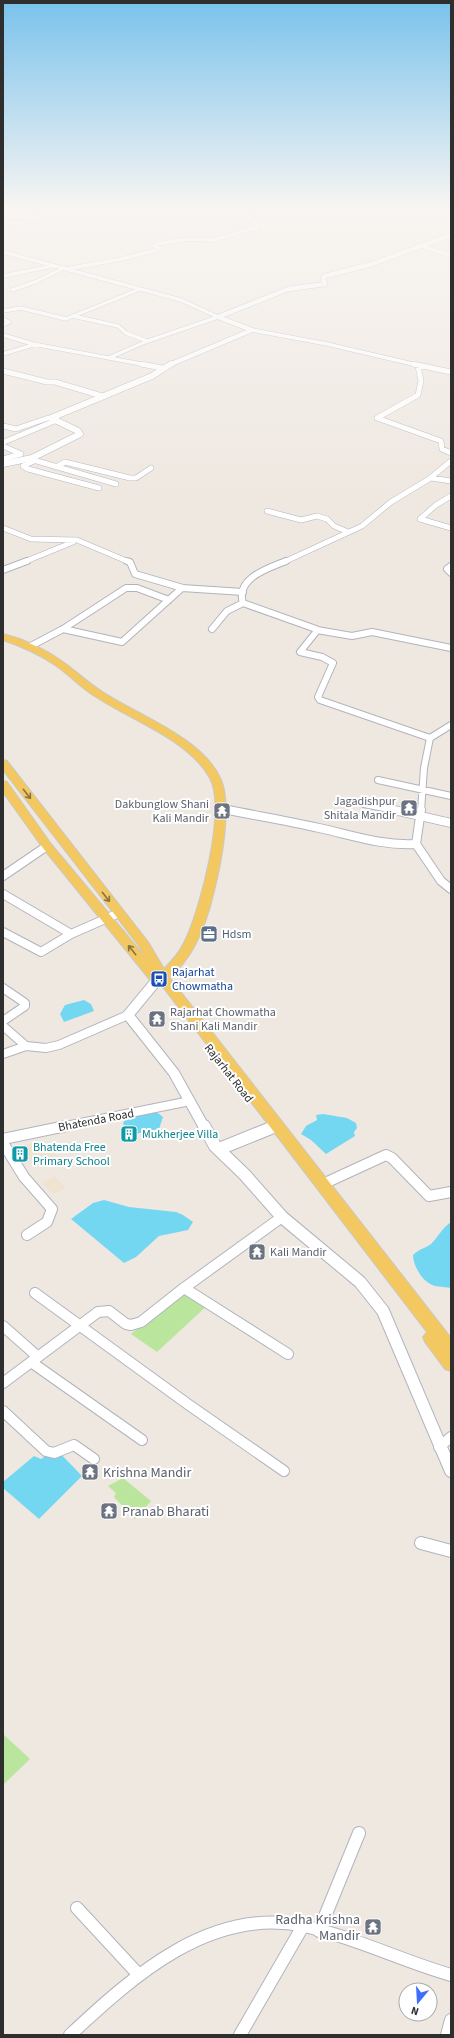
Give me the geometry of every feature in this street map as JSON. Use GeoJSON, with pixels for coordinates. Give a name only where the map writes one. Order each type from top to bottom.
{"type":"FeatureCollection","features":[{"type":"Feature","properties":{"kind":"main road"},"geometry":{"type":"LineString","coordinates":[[3,637],[29,647],[57,663],[100,696],[169,736],[193,753],[207,766],[215,777],[219,791],[219,830],[214,866],[199,923],[187,948],[159,979],[144,945],[3,763]]}},
{"type":"Feature","properties":{"kind":"main road","name":"Rajarhat Road"},"geometry":{"type":"LineString","coordinates":[[3,784],[47,846],[159,979],[323,1184],[423,1315],[451,1349]]}},
{"type":"Feature","properties":{"kind":"main road","name":"Rajarhat Road"},"geometry":{"type":"LineString","coordinates":[[159,979],[451,1364]]}},
{"type":"Feature","properties":{"kind":"street"},"geometry":{"type":"LineString","coordinates":[[3,311],[19,308],[63,318],[73,316],[100,305]]}},
{"type":"Feature","properties":{"kind":"street"},"geometry":{"type":"LineString","coordinates":[[194,305],[218,317],[252,330],[327,344],[418,366],[451,372]]}},
{"type":"Feature","properties":{"kind":"street"},"geometry":{"type":"LineString","coordinates":[[111,357],[147,341],[186,330],[248,305]]}},
{"type":"Feature","properties":{"kind":"street"},"geometry":{"type":"LineString","coordinates":[[73,316],[118,326],[126,333],[147,341]]}},
{"type":"Feature","properties":{"kind":"street"},"geometry":{"type":"LineString","coordinates":[[3,319],[9,322],[3,325]]}},
{"type":"Feature","properties":{"kind":"street"},"geometry":{"type":"LineString","coordinates":[[3,426],[16,429],[51,418],[152,376],[162,368],[252,330]]}},
{"type":"Feature","properties":{"kind":"street"},"geometry":{"type":"LineString","coordinates":[[3,335],[36,344],[111,357],[162,368]]}},
{"type":"Feature","properties":{"kind":"street"},"geometry":{"type":"LineString","coordinates":[[3,354],[36,344]]}},
{"type":"Feature","properties":{"kind":"street"},"geometry":{"type":"LineString","coordinates":[[418,366],[422,381],[418,396],[377,418],[441,441],[442,449],[451,452]]}},
{"type":"Feature","properties":{"kind":"street"},"geometry":{"type":"LineString","coordinates":[[3,371],[47,382],[55,382],[102,396]]}},
{"type":"Feature","properties":{"kind":"street"},"geometry":{"type":"LineString","coordinates":[[51,418],[78,431],[80,434],[23,466],[28,469],[99,488]]}},
{"type":"Feature","properties":{"kind":"street"},"geometry":{"type":"LineString","coordinates":[[4,444],[57,420]]}},
{"type":"Feature","properties":{"kind":"street"},"geometry":{"type":"LineString","coordinates":[[3,459],[21,454],[4,444]]}},
{"type":"Feature","properties":{"kind":"street"},"geometry":{"type":"LineString","coordinates":[[3,464],[32,460],[116,484]]}},
{"type":"Feature","properties":{"kind":"street"},"geometry":{"type":"LineString","coordinates":[[243,603],[243,592],[248,579],[252,576],[362,526],[391,502],[431,478],[436,472],[451,461]]}},
{"type":"Feature","properties":{"kind":"street"},"geometry":{"type":"LineString","coordinates":[[56,467],[65,462],[130,478],[136,478],[151,468]]}},
{"type":"Feature","properties":{"kind":"street"},"geometry":{"type":"LineString","coordinates":[[431,478],[451,481]]}},
{"type":"Feature","properties":{"kind":"street"},"geometry":{"type":"LineString","coordinates":[[451,496],[436,505],[420,519],[451,528]]}},
{"type":"Feature","properties":{"kind":"street"},"geometry":{"type":"LineString","coordinates":[[267,511],[300,520],[318,516],[327,518],[334,526],[348,532]]}},
{"type":"Feature","properties":{"kind":"street"},"geometry":{"type":"LineString","coordinates":[[3,528],[31,539],[78,540],[130,562],[135,574],[183,588],[243,592]]}},
{"type":"Feature","properties":{"kind":"street"},"geometry":{"type":"LineString","coordinates":[[3,536],[15,533]]}},
{"type":"Feature","properties":{"kind":"street"},"geometry":{"type":"LineString","coordinates":[[3,570],[78,540]]}},
{"type":"Feature","properties":{"kind":"street"},"geometry":{"type":"LineString","coordinates":[[451,566],[448,569],[451,573]]}},
{"type":"Feature","properties":{"kind":"street"},"geometry":{"type":"LineString","coordinates":[[29,647],[63,629],[126,588],[137,588],[169,600]]}},
{"type":"Feature","properties":{"kind":"street"},"geometry":{"type":"LineString","coordinates":[[63,629],[124,641],[183,588]]}},
{"type":"Feature","properties":{"kind":"street"},"geometry":{"type":"LineString","coordinates":[[212,629],[227,611],[243,603],[317,630],[352,637],[362,637],[372,632],[451,648]]}},
{"type":"Feature","properties":{"kind":"street"},"geometry":{"type":"LineString","coordinates":[[317,630],[300,652],[322,657],[333,663],[333,666],[320,690],[318,697],[320,700],[430,738]]}},
{"type":"Feature","properties":{"kind":"street"},"geometry":{"type":"LineString","coordinates":[[451,725],[430,738],[424,768],[421,815],[416,844],[441,881],[451,889]]}},
{"type":"Feature","properties":{"kind":"street"},"geometry":{"type":"LineString","coordinates":[[378,780],[451,796]]}},
{"type":"Feature","properties":{"kind":"street"},"geometry":{"type":"LineString","coordinates":[[364,804],[421,815],[451,823]]}},
{"type":"Feature","properties":{"kind":"street"},"geometry":{"type":"LineString","coordinates":[[219,808],[322,828],[362,840],[402,846],[416,844]]}},
{"type":"Feature","properties":{"kind":"street"},"geometry":{"type":"LineString","coordinates":[[3,876],[47,846]]}},
{"type":"Feature","properties":{"kind":"street"},"geometry":{"type":"LineString","coordinates":[[3,894],[71,934]]}},
{"type":"Feature","properties":{"kind":"street"},"geometry":{"type":"LineString","coordinates":[[3,932],[41,952],[71,934],[119,913]]}},
{"type":"Feature","properties":{"kind":"street"},"geometry":{"type":"LineString","coordinates":[[3,1054],[26,1046],[46,1048],[59,1045],[128,1015],[159,979]]}},
{"type":"Feature","properties":{"kind":"street"},"geometry":{"type":"LineString","coordinates":[[3,988],[25,1003],[25,1006],[3,1021]]}},
{"type":"Feature","properties":{"kind":"street"},"geometry":{"type":"LineString","coordinates":[[128,1015],[174,1073],[219,1149],[282,1217],[360,1282],[383,1311],[439,1447],[451,1471]]}},
{"type":"Feature","properties":{"kind":"street"},"geometry":{"type":"LineString","coordinates":[[3,1026],[26,1046]]}},
{"type":"Feature","properties":{"kind":"street","name":"Bhatenda Road"},"geometry":{"type":"LineString","coordinates":[[3,1139],[190,1101]]}},
{"type":"Feature","properties":{"kind":"street"},"geometry":{"type":"LineString","coordinates":[[219,1149],[271,1128]]}},
{"type":"Feature","properties":{"kind":"street"},"geometry":{"type":"LineString","coordinates":[[3,1143],[24,1178],[52,1209],[50,1220],[27,1235]]}},
{"type":"Feature","properties":{"kind":"street"},"geometry":{"type":"LineString","coordinates":[[323,1184],[386,1155],[392,1158],[426,1194],[434,1196],[451,1192]]}},
{"type":"Feature","properties":{"kind":"street"},"geometry":{"type":"LineString","coordinates":[[3,1383],[98,1312],[109,1311],[126,1324],[136,1325],[184,1288],[282,1217]]}},
{"type":"Feature","properties":{"kind":"street"},"geometry":{"type":"LineString","coordinates":[[184,1288],[288,1354]]}},
{"type":"Feature","properties":{"kind":"street"},"geometry":{"type":"LineString","coordinates":[[35,1293],[80,1324],[189,1405],[284,1471]]}},
{"type":"Feature","properties":{"kind":"street"},"geometry":{"type":"LineString","coordinates":[[3,1326],[34,1359],[142,1440]]}},
{"type":"Feature","properties":{"kind":"street"},"geometry":{"type":"LineString","coordinates":[[3,1411],[49,1453],[54,1453],[74,1445],[94,1459]]}},
{"type":"Feature","properties":{"kind":"street"},"geometry":{"type":"LineString","coordinates":[[439,1447],[451,1437]]}},
{"type":"Feature","properties":{"kind":"street"},"geometry":{"type":"LineString","coordinates":[[421,1543],[451,1551]]}},
{"type":"Feature","properties":{"kind":"street"},"geometry":{"type":"LineString","coordinates":[[319,1931],[359,1833]]}},
{"type":"Feature","properties":{"kind":"street"},"geometry":{"type":"LineString","coordinates":[[77,1908],[138,1974]]}},
{"type":"Feature","properties":{"kind":"street"},"geometry":{"type":"LineString","coordinates":[[70,2035],[103,2003],[138,1974],[182,1945],[233,1926],[269,1922],[303,1926],[451,1975]]}},
{"type":"Feature","properties":{"kind":"street"},"geometry":{"type":"LineString","coordinates":[[240,2035],[303,1926]]}},
{"type":"Feature","properties":{"kind":"street"},"geometry":{"type":"LineString","coordinates":[[447,2035],[451,2020]]}},
{"type":"Feature","properties":{"kind":"shaded area"},"geometry":{"type":"Polygon","coordinates":[[[43,1141],[60,1159],[40,1166],[34,1163],[22,1146],[43,1141]]]}},
{"type":"Feature","properties":{"kind":"shaded area"},"geometry":{"type":"Polygon","coordinates":[[[54,1176],[66,1188],[53,1194],[42,1183],[54,1176]]]}},
{"type":"Feature","properties":{"kind":"green space"},"geometry":{"type":"Polygon","coordinates":[[[187,1289],[209,1304],[157,1352],[131,1334],[187,1289]]]}},
{"type":"Feature","properties":{"kind":"green space"},"geometry":{"type":"Polygon","coordinates":[[[123,1478],[151,1501],[135,1519],[114,1497],[116,1493],[108,1486],[123,1478]]]}},
{"type":"Feature","properties":{"kind":"green space"},"geometry":{"type":"Polygon","coordinates":[[[3,1734],[30,1759],[3,1785],[3,1734]]]}},
{"type":"Feature","properties":{"kind":"water"},"geometry":{"type":"Polygon","coordinates":[[[84,1000],[91,1004],[94,1011],[64,1022],[60,1014],[65,1005],[84,1000]]]}},
{"type":"Feature","properties":{"kind":"water"},"geometry":{"type":"Polygon","coordinates":[[[154,1110],[163,1117],[159,1129],[135,1134],[123,1124],[126,1116],[154,1110]]]}},
{"type":"Feature","properties":{"kind":"water"},"geometry":{"type":"Polygon","coordinates":[[[323,1114],[347,1118],[356,1123],[357,1128],[354,1132],[355,1136],[326,1154],[311,1140],[301,1134],[306,1126],[317,1120],[316,1115],[323,1114]]]}},
{"type":"Feature","properties":{"kind":"water"},"geometry":{"type":"Polygon","coordinates":[[[104,1200],[129,1207],[176,1212],[193,1222],[188,1230],[159,1236],[136,1257],[124,1263],[71,1219],[93,1203],[104,1200]]]}},
{"type":"Feature","properties":{"kind":"water"},"geometry":{"type":"Polygon","coordinates":[[[451,1222],[451,1288],[435,1286],[426,1281],[417,1269],[413,1255],[431,1244],[451,1222]]]}},
{"type":"Feature","properties":{"kind":"water"},"geometry":{"type":"Polygon","coordinates":[[[56,1449],[82,1476],[39,1519],[3,1488],[3,1482],[34,1456],[41,1459],[56,1449]]]}},
{"type":"Feature","properties":{"kind":"place","name":"Jagadishpur Shitala Mandir"},"geometry":{"type":"Point","coordinates":[409,808]}},
{"type":"Feature","properties":{"kind":"place","name":"Dakbunglow Shani Kali Mandir"},"geometry":{"type":"Point","coordinates":[222,811]}},
{"type":"Feature","properties":{"kind":"place","name":"Hdsm"},"geometry":{"type":"Point","coordinates":[209,934]}},
{"type":"Feature","properties":{"kind":"place","name":"Rajarhat Chowmatha"},"geometry":{"type":"Point","coordinates":[159,979]}},
{"type":"Feature","properties":{"kind":"place","name":"Rajarhat Chowmatha Shani Kali Mandir"},"geometry":{"type":"Point","coordinates":[157,1019]}},
{"type":"Feature","properties":{"kind":"place","name":"Mukherjee Villa"},"geometry":{"type":"Point","coordinates":[129,1134]}},
{"type":"Feature","properties":{"kind":"place","name":"Bhatenda Free Primary School"},"geometry":{"type":"Point","coordinates":[20,1154]}},
{"type":"Feature","properties":{"kind":"place","name":"Kali Mandir"},"geometry":{"type":"Point","coordinates":[257,1252]}},
{"type":"Feature","properties":{"kind":"place","name":"Krishna Mandir"},"geometry":{"type":"Point","coordinates":[90,1472]}},
{"type":"Feature","properties":{"kind":"place","name":"Pranab Bharati"},"geometry":{"type":"Point","coordinates":[109,1511]}},
{"type":"Feature","properties":{"kind":"place","name":"Radha Krishna Mandir"},"geometry":{"type":"Point","coordinates":[373,1927]}}]}
